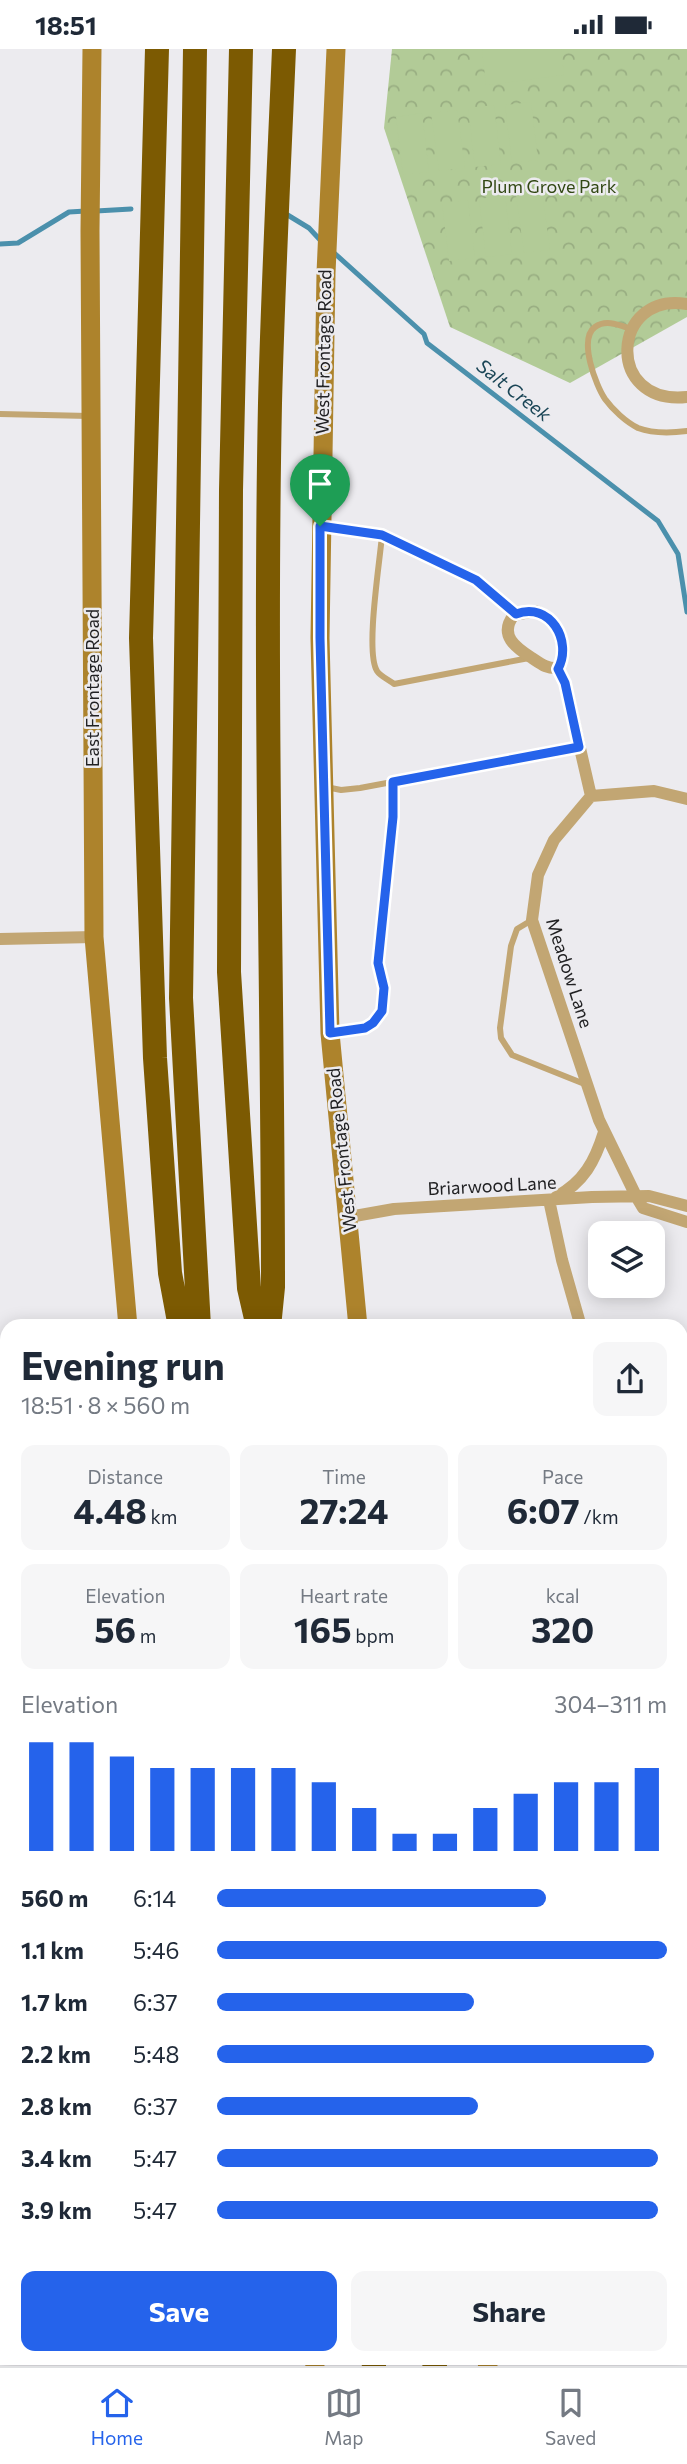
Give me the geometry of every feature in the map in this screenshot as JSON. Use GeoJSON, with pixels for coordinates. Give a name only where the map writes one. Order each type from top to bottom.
{"type":"FeatureCollection","features":[{"type":"Feature","properties":{"kind":"highway"},"geometry":{"type":"LineString","coordinates":[[157,49],[141,638],[155,1058],[170,1273],[179,1319]]}},
{"type":"Feature","properties":{"kind":"highway"},"geometry":{"type":"LineString","coordinates":[[195,49],[180,998],[199,1319]]}},
{"type":"Feature","properties":{"kind":"highway"},"geometry":{"type":"LineString","coordinates":[[241,49],[231,490],[229,972],[249,1288],[256,1319]]}},
{"type":"Feature","properties":{"kind":"highway"},"geometry":{"type":"LineString","coordinates":[[270,1319],[273,1287],[273,1042],[268,709],[270,417],[284,49]]}},
{"type":"Feature","properties":{"kind":"street","name":"East Frontage Road"},"geometry":{"type":"LineString","coordinates":[[92,49],[90,231],[94,937],[127,1319]]}},
{"type":"Feature","properties":{"kind":"street","name":"West Frontage Road"},"geometry":{"type":"LineString","coordinates":[[336,49],[326,272],[320,638],[330,1033],[357,1319]]}},
{"type":"Feature","properties":{"kind":"street"},"geometry":{"type":"LineString","coordinates":[[687,303],[669,302],[640,316],[631,329],[627,345],[627,361],[633,375],[644,387],[657,395],[687,397]]}},
{"type":"Feature","properties":{"kind":"street"},"geometry":{"type":"LineString","coordinates":[[558,669],[547,668],[515,647],[508,636],[509,622],[516,614],[535,611],[552,621],[563,652],[558,669],[565,683],[591,796],[654,792],[687,799]]}},
{"type":"Feature","properties":{"kind":"street","name":"Meadow Lane"},"geometry":{"type":"LineString","coordinates":[[591,796],[554,840],[538,875],[532,920],[604,1132],[637,1198]]}},
{"type":"Feature","properties":{"kind":"street"},"geometry":{"type":"LineString","coordinates":[[0,939],[94,937]]}},
{"type":"Feature","properties":{"kind":"street"},"geometry":{"type":"LineString","coordinates":[[579,1319],[549,1200],[582,1179],[593,1163],[604,1132]]}},
{"type":"Feature","properties":{"kind":"street","name":"Briarwood Lane"},"geometry":{"type":"LineString","coordinates":[[349,1217],[394,1209],[592,1197],[654,1196],[687,1206]]}},
{"type":"Feature","properties":{"kind":"street"},"geometry":{"type":"LineString","coordinates":[[637,1198],[648,1210],[687,1222]]}},
{"type":"Feature","properties":{"kind":"lane"},"geometry":{"type":"LineString","coordinates":[[631,329],[606,323],[590,331],[588,345],[597,386],[624,419],[638,427],[656,433],[687,431]]}},
{"type":"Feature","properties":{"kind":"lane"},"geometry":{"type":"LineString","coordinates":[[0,414],[91,416]]}},
{"type":"Feature","properties":{"kind":"lane"},"geometry":{"type":"LineString","coordinates":[[320,526],[382,535],[476,580],[516,614]]}},
{"type":"Feature","properties":{"kind":"lane"},"geometry":{"type":"LineString","coordinates":[[382,535],[380,564],[374,590],[373,655],[377,671],[394,684],[531,658]]}},
{"type":"Feature","properties":{"kind":"lane"},"geometry":{"type":"LineString","coordinates":[[324,787],[341,790],[393,782],[579,747]]}},
{"type":"Feature","properties":{"kind":"lane"},"geometry":{"type":"LineString","coordinates":[[330,1033],[365,1028],[373,1023],[382,1011],[384,988],[378,963],[393,817],[393,782]]}},
{"type":"Feature","properties":{"kind":"lane"},"geometry":{"type":"LineString","coordinates":[[532,920],[517,929],[511,946],[501,1038],[512,1055],[588,1085]]}},
{"type":"Feature","properties":{"kind":"green space","name":"Plum Grove Park"},"geometry":{"type":"Polygon","coordinates":[[[392,49],[687,49],[687,317],[570,383],[450,327],[384,128],[392,49]]]}},
{"type":"Feature","properties":{"kind":"green space"},"geometry":{"type":"Polygon","coordinates":[[[482,49],[561,49],[564,75],[486,85],[482,49]]]}},
{"type":"Feature","properties":{"kind":"green space"},"geometry":{"type":"Polygon","coordinates":[[[531,102],[538,160],[512,163],[505,105],[531,102]]]}},
{"type":"Feature","properties":{"kind":"green space"},"geometry":{"type":"Polygon","coordinates":[[[494,105],[501,164],[475,167],[468,108],[494,105]]]}},
{"type":"Feature","properties":{"kind":"green space"},"geometry":{"type":"Polygon","coordinates":[[[457,110],[465,168],[439,171],[431,113],[457,110]]]}},
{"type":"Feature","properties":{"kind":"green space"},"geometry":{"type":"Polygon","coordinates":[[[422,113],[429,172],[403,175],[396,117],[422,113]]]}},
{"type":"Feature","properties":{"kind":"green space"},"geometry":{"type":"Polygon","coordinates":[[[542,192],[550,250],[524,253],[516,195],[542,192]]]}},
{"type":"Feature","properties":{"kind":"green space"},"geometry":{"type":"Polygon","coordinates":[[[505,195],[512,254],[486,257],[479,199],[505,195]]]}},
{"type":"Feature","properties":{"kind":"green space"},"geometry":{"type":"Polygon","coordinates":[[[468,200],[475,258],[449,261],[442,203],[468,200]]]}},
{"type":"Feature","properties":{"kind":"waterway","name":"Salt Creek"},"geometry":{"type":"LineString","coordinates":[[96,211],[131,209]]}},
{"type":"Feature","properties":{"kind":"waterway","name":"Salt Creek"},"geometry":{"type":"LineString","coordinates":[[0,244],[18,243],[69,212],[86,211]]}},
{"type":"Feature","properties":{"kind":"waterway","name":"Salt Creek"},"geometry":{"type":"LineString","coordinates":[[286,214],[309,228],[322,242]]}},
{"type":"Feature","properties":{"kind":"waterway","name":"Salt Creek"},"geometry":{"type":"LineString","coordinates":[[332,251],[424,334],[427,343],[658,521],[678,554],[687,612]]}},
{"type":"Feature","properties":{"kind":"route"},"geometry":{"type":"LineString","coordinates":[[320,526],[382,535],[476,580],[516,614],[535,611],[547,616],[554,624],[563,652],[558,669],[565,683],[579,747],[393,782],[393,817],[378,963],[384,988],[382,1011],[373,1023],[365,1028],[330,1033],[320,638],[320,526]]}}]}
